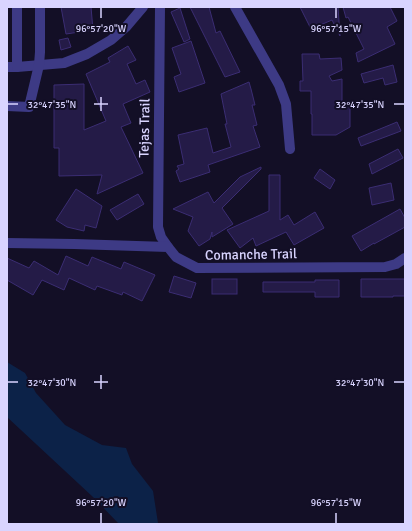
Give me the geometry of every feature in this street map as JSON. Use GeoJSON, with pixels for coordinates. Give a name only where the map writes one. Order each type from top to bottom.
{"type":"FeatureCollection","features":[{"type":"Feature","properties":{"kind":"street"},"geometry":{"type":"LineString","coordinates":[[17,7],[12,67],[64,63],[87,54],[111,40],[126,27],[143,7]]}},
{"type":"Feature","properties":{"kind":"street"},"geometry":{"type":"LineString","coordinates":[[7,106],[29,107],[39,65],[40,7]]}},
{"type":"Feature","properties":{"kind":"street","name":"Tejas Trail"},"geometry":{"type":"LineString","coordinates":[[160,7],[158,227],[161,237],[168,248]]}},
{"type":"Feature","properties":{"kind":"street"},"geometry":{"type":"LineString","coordinates":[[235,7],[279,85],[286,104],[290,149]]}},
{"type":"Feature","properties":{"kind":"street"},"geometry":{"type":"LineString","coordinates":[[7,243],[168,248]]}},
{"type":"Feature","properties":{"kind":"street","name":"Comanche Trail"},"geometry":{"type":"LineString","coordinates":[[168,248],[176,257],[197,268],[385,267],[396,264],[405,258]]}},
{"type":"Feature","properties":{"kind":"water"},"geometry":{"type":"Polygon","coordinates":[[[7,362],[25,373],[36,393],[65,425],[102,445],[126,448],[132,464],[153,491],[157,524],[119,524],[93,497],[7,417],[7,362]]]}},
{"type":"Feature","properties":{"kind":"building"},"geometry":{"type":"Polygon","coordinates":[[[61,7],[91,7],[93,30],[66,34],[61,7]]]}},
{"type":"Feature","properties":{"kind":"building"},"geometry":{"type":"Polygon","coordinates":[[[190,7],[209,7],[216,33],[220,31],[240,72],[225,77],[190,7]]]}},
{"type":"Feature","properties":{"kind":"building"},"geometry":{"type":"Polygon","coordinates":[[[300,7],[338,7],[340,36],[332,20],[311,29],[300,7]]]}},
{"type":"Feature","properties":{"kind":"building"},"geometry":{"type":"Polygon","coordinates":[[[343,7],[390,7],[397,21],[387,27],[395,44],[358,62],[356,53],[364,49],[348,17],[346,18],[343,7]]]}},
{"type":"Feature","properties":{"kind":"building"},"geometry":{"type":"Polygon","coordinates":[[[180,8],[190,39],[184,42],[171,12],[180,8]]]}},
{"type":"Feature","properties":{"kind":"building"},"geometry":{"type":"Polygon","coordinates":[[[68,38],[71,47],[61,50],[59,40],[68,38]]]}},
{"type":"Feature","properties":{"kind":"building"},"geometry":{"type":"Polygon","coordinates":[[[191,41],[205,83],[179,92],[174,77],[181,74],[172,48],[191,41]]]}},
{"type":"Feature","properties":{"kind":"building"},"geometry":{"type":"Polygon","coordinates":[[[128,46],[136,60],[127,64],[136,84],[145,80],[150,92],[123,104],[131,123],[121,127],[143,173],[97,194],[102,175],[59,176],[59,148],[54,148],[54,85],[84,84],[84,130],[106,121],[86,74],[110,62],[108,58],[128,46]]]}},
{"type":"Feature","properties":{"kind":"building"},"geometry":{"type":"Polygon","coordinates":[[[302,54],[319,54],[320,59],[341,58],[342,70],[329,76],[332,81],[342,79],[342,106],[350,106],[350,127],[336,135],[312,135],[311,91],[300,91],[300,81],[303,81],[302,54]]]}},
{"type":"Feature","properties":{"kind":"building"},"geometry":{"type":"Polygon","coordinates":[[[393,65],[397,82],[385,85],[383,78],[364,83],[361,74],[393,65]]]}},
{"type":"Feature","properties":{"kind":"building"},"geometry":{"type":"Polygon","coordinates":[[[249,82],[255,105],[252,105],[257,125],[253,126],[260,147],[208,165],[210,172],[180,182],[176,171],[179,169],[177,166],[184,164],[178,135],[207,128],[213,153],[231,147],[225,124],[227,124],[221,94],[249,82]]]}},
{"type":"Feature","properties":{"kind":"building"},"geometry":{"type":"Polygon","coordinates":[[[397,122],[401,131],[361,146],[358,138],[397,122]]]}},
{"type":"Feature","properties":{"kind":"building"},"geometry":{"type":"Polygon","coordinates":[[[398,149],[403,158],[372,174],[369,164],[398,149]]]}},
{"type":"Feature","properties":{"kind":"building"},"geometry":{"type":"Polygon","coordinates":[[[261,167],[261,169],[222,208],[233,224],[212,237],[212,232],[210,239],[199,246],[188,231],[193,217],[173,209],[208,192],[214,203],[240,177],[261,167]]]}},
{"type":"Feature","properties":{"kind":"building"},"geometry":{"type":"Polygon","coordinates":[[[320,169],[335,180],[330,189],[314,178],[320,169]]]}},
{"type":"Feature","properties":{"kind":"building"},"geometry":{"type":"Polygon","coordinates":[[[269,175],[280,175],[280,220],[288,215],[294,225],[315,212],[324,228],[294,245],[286,232],[256,246],[253,238],[240,248],[227,230],[269,211],[269,175]]]}},
{"type":"Feature","properties":{"kind":"building"},"geometry":{"type":"Polygon","coordinates":[[[391,183],[394,200],[372,205],[369,188],[391,183]]]}},
{"type":"Feature","properties":{"kind":"building"},"geometry":{"type":"Polygon","coordinates":[[[76,189],[102,206],[96,228],[85,225],[84,231],[67,227],[56,220],[76,189]]]}},
{"type":"Feature","properties":{"kind":"building"},"geometry":{"type":"Polygon","coordinates":[[[138,194],[144,204],[117,220],[110,210],[138,194]]]}},
{"type":"Feature","properties":{"kind":"building"},"geometry":{"type":"Polygon","coordinates":[[[400,209],[405,218],[405,227],[361,251],[352,236],[400,209]]]}},
{"type":"Feature","properties":{"kind":"building"},"geometry":{"type":"Polygon","coordinates":[[[66,256],[88,266],[92,257],[121,269],[124,262],[155,275],[142,301],[123,292],[122,295],[97,286],[95,290],[69,278],[64,290],[42,280],[33,295],[7,280],[7,258],[29,268],[34,261],[58,275],[66,256]]]}},
{"type":"Feature","properties":{"kind":"building"},"geometry":{"type":"Polygon","coordinates":[[[174,276],[196,283],[191,298],[169,292],[174,276]]]}},
{"type":"Feature","properties":{"kind":"building"},"geometry":{"type":"Polygon","coordinates":[[[212,279],[237,279],[237,294],[212,294],[212,279]]]}},
{"type":"Feature","properties":{"kind":"building"},"geometry":{"type":"Polygon","coordinates":[[[361,279],[405,279],[405,296],[361,297],[361,279]]]}},
{"type":"Feature","properties":{"kind":"building"},"geometry":{"type":"Polygon","coordinates":[[[315,280],[339,280],[339,297],[315,297],[315,292],[263,292],[263,282],[315,282],[315,280]]]}}]}
